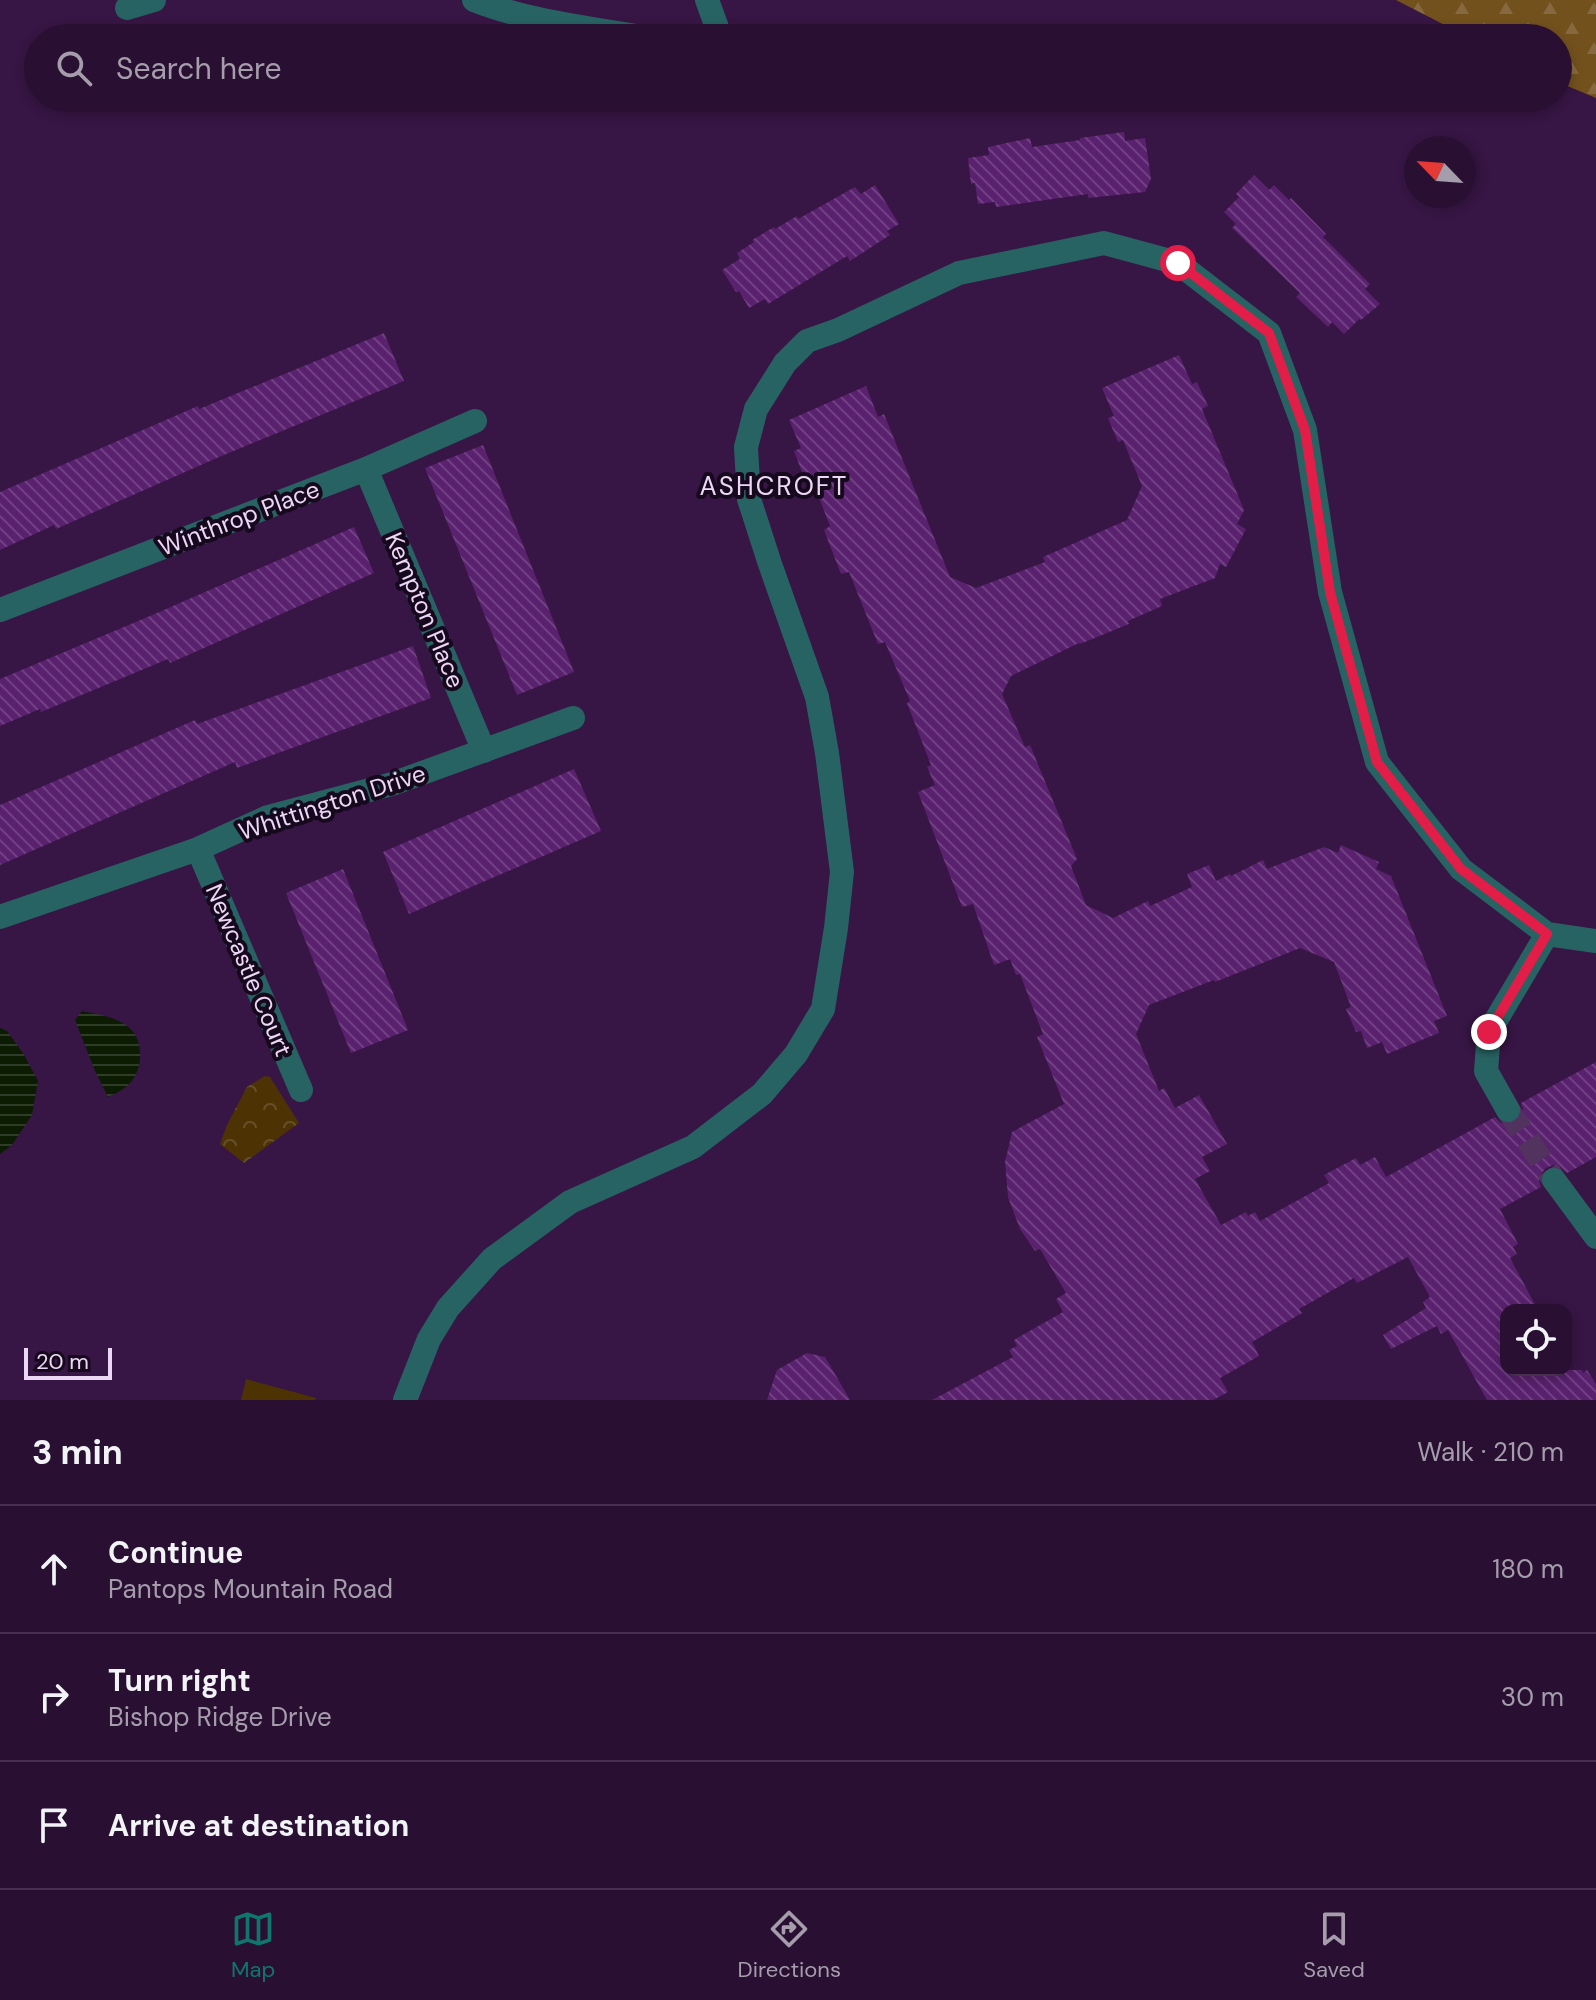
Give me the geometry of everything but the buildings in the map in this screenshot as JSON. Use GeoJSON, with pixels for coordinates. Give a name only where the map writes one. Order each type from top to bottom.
{"type":"FeatureCollection","features":[{"type":"Feature","properties":{"kind":"street"},"geometry":{"type":"LineString","coordinates":[[127,8],[154,0]]}},
{"type":"Feature","properties":{"kind":"street"},"geometry":{"type":"LineString","coordinates":[[474,0],[557,24]]}},
{"type":"Feature","properties":{"kind":"street"},"geometry":{"type":"LineString","coordinates":[[707,0],[716,24]]}},
{"type":"Feature","properties":{"kind":"street"},"geometry":{"type":"LineString","coordinates":[[405,1400],[429,1339],[448,1308],[492,1259],[570,1202],[693,1147],[762,1094],[796,1054],[823,1009],[842,872],[827,753],[817,697],[749,499],[746,447],[756,409],[785,363],[807,341],[838,330],[959,273],[1104,243],[1178,263],[1269,333],[1305,430],[1330,592],[1377,762],[1461,869],[1547,934],[1596,941]]}},
{"type":"Feature","properties":{"kind":"street","name":"Winthrop Place"},"geometry":{"type":"LineString","coordinates":[[0,610],[366,469],[475,421]]}},
{"type":"Feature","properties":{"kind":"street","name":"Kempton Place"},"geometry":{"type":"LineString","coordinates":[[366,469],[484,751]]}},
{"type":"Feature","properties":{"kind":"street","name":"Whittington Drive"},"geometry":{"type":"LineString","coordinates":[[0,917],[198,849],[268,817],[392,784],[573,718]]}},
{"type":"Feature","properties":{"kind":"street","name":"Newcastle Court"},"geometry":{"type":"LineString","coordinates":[[198,849],[301,1090]]}},
{"type":"Feature","properties":{"kind":"street"},"geometry":{"type":"LineString","coordinates":[[1508,1110],[1486,1071],[1489,1032],[1547,934]]}},
{"type":"Feature","properties":{"kind":"street"},"geometry":{"type":"LineString","coordinates":[[1554,1180],[1596,1237]]}},
{"type":"Feature","properties":{"kind":"green space"},"geometry":{"type":"Polygon","coordinates":[[[1396,0],[1596,0],[1596,98],[1572,88],[1572,24],[1443,24],[1396,0]]]}},
{"type":"Feature","properties":{"kind":"green space"},"geometry":{"type":"Polygon","coordinates":[[[265,1076],[270,1077],[299,1123],[244,1163],[220,1144],[247,1087],[265,1076]]]}},
{"type":"Feature","properties":{"kind":"green space"},"geometry":{"type":"Polygon","coordinates":[[[246,1379],[316,1398],[241,1400],[246,1379]]]}},
{"type":"Feature","properties":{"kind":"shaded area"},"geometry":{"type":"Polygon","coordinates":[[[82,1011],[120,1021],[134,1033],[139,1046],[138,1068],[134,1078],[108,1097],[75,1020],[82,1011]]]}},
{"type":"Feature","properties":{"kind":"shaded area"},"geometry":{"type":"Polygon","coordinates":[[[0,1028],[7,1031],[23,1053],[38,1081],[32,1115],[12,1145],[0,1154],[0,1028]]]}},
{"type":"Feature","properties":{"kind":"tunnel"},"geometry":{"type":"LineString","coordinates":[[1508,1110],[1554,1180]]}},
{"type":"Feature","properties":{"kind":"district","name":"ASHCROFT"},"geometry":{"type":"Point","coordinates":[774,486]}},
{"type":"Feature","properties":{"kind":"route"},"geometry":{"type":"LineString","coordinates":[[1178,263],[1269,333],[1305,430],[1330,592],[1377,762],[1461,869],[1547,934],[1489,1032]]}}]}
